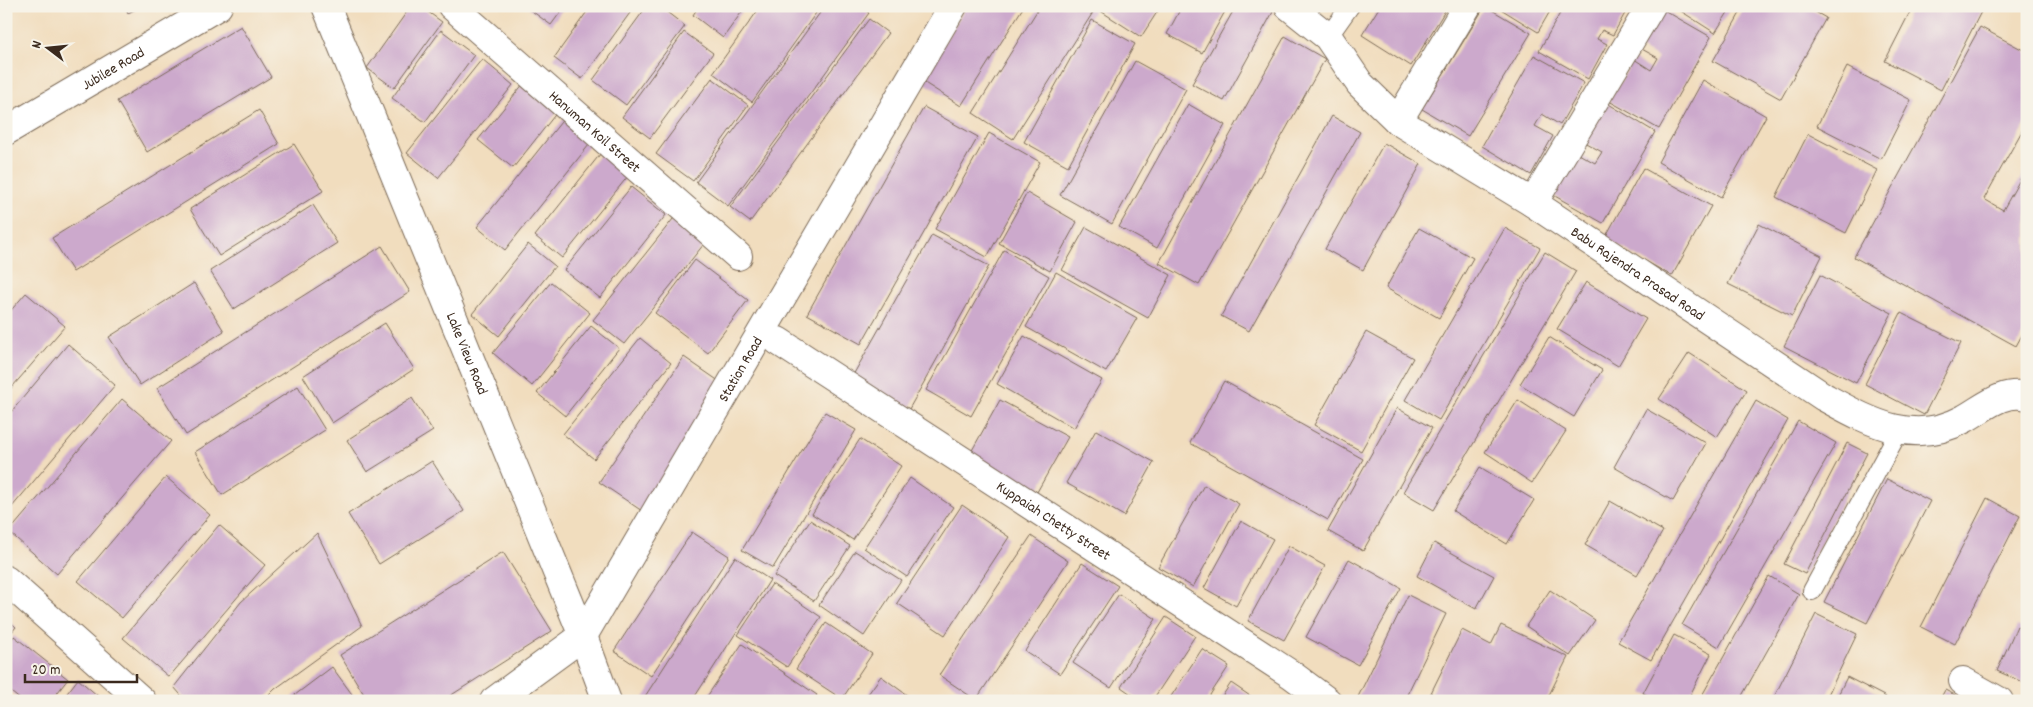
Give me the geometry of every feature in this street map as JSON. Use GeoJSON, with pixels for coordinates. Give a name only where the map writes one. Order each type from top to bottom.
{"type":"FeatureCollection","features":[{"type":"Feature","properties":{"kind":"street","name":"Jubilee Road"},"geometry":{"type":"LineString","coordinates":[[6,131],[218,6]]}},
{"type":"Feature","properties":{"kind":"street","name":"Lake View Road"},"geometry":{"type":"LineString","coordinates":[[326,6],[583,636],[607,701]]}},
{"type":"Feature","properties":{"kind":"street","name":"Hanuman Koil Street"},"geometry":{"type":"LineString","coordinates":[[452,6],[738,256]]}},
{"type":"Feature","properties":{"kind":"street","name":"Station Road"},"geometry":{"type":"LineString","coordinates":[[494,701],[583,636],[953,6]]}},
{"type":"Feature","properties":{"kind":"street","name":"Babu Rajendra Prasad Road"},"geometry":{"type":"LineString","coordinates":[[1289,6],[1328,37],[1360,84],[1398,122],[1533,203],[1824,397],[1868,421],[1899,431],[1934,431],[1963,419],[1991,401],[2017,394],[2027,396]]}},
{"type":"Feature","properties":{"kind":"street"},"geometry":{"type":"LineString","coordinates":[[1398,122],[1467,6]]}},
{"type":"Feature","properties":{"kind":"street"},"geometry":{"type":"LineString","coordinates":[[1533,203],[1651,6]]}},
{"type":"Feature","properties":{"kind":"street","name":"Kuppaiah Chetty Street"},"geometry":{"type":"LineString","coordinates":[[778,341],[1292,675],[1327,701]]}},
{"type":"Feature","properties":{"kind":"street"},"geometry":{"type":"LineString","coordinates":[[6,580],[142,701]]}},
{"type":"Feature","properties":{"kind":"street"},"geometry":{"type":"LineString","coordinates":[[1963,681],[1999,701]]}},
{"type":"Feature","properties":{"kind":"lane"},"geometry":{"type":"LineString","coordinates":[[1328,37],[1350,6]]}},
{"type":"Feature","properties":{"kind":"lane"},"geometry":{"type":"LineString","coordinates":[[1812,590],[1899,431]]}},
{"type":"Feature","properties":{"kind":"building"},"geometry":{"type":"Polygon","coordinates":[[[125,6],[142,6],[128,13],[125,6]]]}},
{"type":"Feature","properties":{"kind":"building"},"geometry":{"type":"Polygon","coordinates":[[[411,6],[420,6],[442,22],[394,88],[367,68],[411,6]]]}},
{"type":"Feature","properties":{"kind":"building"},"geometry":{"type":"Polygon","coordinates":[[[531,6],[565,6],[551,25],[529,9],[531,6]]]}},
{"type":"Feature","properties":{"kind":"building"},"geometry":{"type":"Polygon","coordinates":[[[591,6],[635,6],[582,79],[554,58],[591,6]]]}},
{"type":"Feature","properties":{"kind":"building"},"geometry":{"type":"Polygon","coordinates":[[[647,6],[659,6],[685,26],[626,105],[593,80],[647,6]]]}},
{"type":"Feature","properties":{"kind":"building"},"geometry":{"type":"Polygon","coordinates":[[[699,6],[746,6],[723,38],[693,15],[699,6]]]}},
{"type":"Feature","properties":{"kind":"building"},"geometry":{"type":"Polygon","coordinates":[[[761,6],[821,6],[752,102],[713,73],[761,6]]]}},
{"type":"Feature","properties":{"kind":"building"},"geometry":{"type":"Polygon","coordinates":[[[825,6],[860,6],[869,13],[728,206],[696,182],[825,6]]]}},
{"type":"Feature","properties":{"kind":"building"},"geometry":{"type":"Polygon","coordinates":[[[967,6],[1024,6],[961,106],[920,80],[967,6]]]}},
{"type":"Feature","properties":{"kind":"building"},"geometry":{"type":"Polygon","coordinates":[[[1040,6],[1097,6],[1013,139],[973,113],[1040,6]]]}},
{"type":"Feature","properties":{"kind":"building"},"geometry":{"type":"Polygon","coordinates":[[[1101,6],[1161,6],[1141,37],[1099,10],[1101,6]]]}},
{"type":"Feature","properties":{"kind":"building"},"geometry":{"type":"Polygon","coordinates":[[[1182,6],[1228,6],[1202,53],[1167,34],[1182,6]]]}},
{"type":"Feature","properties":{"kind":"building"},"geometry":{"type":"Polygon","coordinates":[[[1236,6],[1263,6],[1273,12],[1224,101],[1192,84],[1236,6]]]}},
{"type":"Feature","properties":{"kind":"building"},"geometry":{"type":"Polygon","coordinates":[[[1380,6],[1448,6],[1411,66],[1362,35],[1380,6]]]}},
{"type":"Feature","properties":{"kind":"building"},"geometry":{"type":"Polygon","coordinates":[[[1485,6],[1531,33],[1468,136],[1422,109],[1485,6]]]}},
{"type":"Feature","properties":{"kind":"building"},"geometry":{"type":"Polygon","coordinates":[[[1496,6],[1553,6],[1538,32],[1496,6]]]}},
{"type":"Feature","properties":{"kind":"building"},"geometry":{"type":"Polygon","coordinates":[[[1564,6],[1629,6],[1613,35],[1602,30],[1597,39],[1607,44],[1588,79],[1539,51],[1564,6]]]}},
{"type":"Feature","properties":{"kind":"building"},"geometry":{"type":"Polygon","coordinates":[[[1673,6],[1732,6],[1715,33],[1673,6]]]}},
{"type":"Feature","properties":{"kind":"building"},"geometry":{"type":"Polygon","coordinates":[[[1744,6],[1805,6],[1826,18],[1781,99],[1713,61],[1744,6]]]}},
{"type":"Feature","properties":{"kind":"building"},"geometry":{"type":"Polygon","coordinates":[[[1913,6],[1984,6],[1941,90],[1885,61],[1913,6]]]}},
{"type":"Feature","properties":{"kind":"building"},"geometry":{"type":"Polygon","coordinates":[[[1662,9],[1711,37],[1659,129],[1609,101],[1634,59],[1651,70],[1658,58],[1640,48],[1662,9]]]}},
{"type":"Feature","properties":{"kind":"building"},"geometry":{"type":"Polygon","coordinates":[[[869,19],[888,33],[750,222],[730,207],[869,19]]]}},
{"type":"Feature","properties":{"kind":"building"},"geometry":{"type":"Polygon","coordinates":[[[1092,20],[1135,44],[1068,166],[1024,142],[1092,20]]]}},
{"type":"Feature","properties":{"kind":"building"},"geometry":{"type":"Polygon","coordinates":[[[241,26],[271,77],[147,152],[117,101],[241,26]]]}},
{"type":"Feature","properties":{"kind":"building"},"geometry":{"type":"Polygon","coordinates":[[[1980,27],[2027,52],[2027,122],[1984,199],[2003,210],[2027,167],[2027,326],[2016,346],[1854,257],[1980,27]]]}},
{"type":"Feature","properties":{"kind":"building"},"geometry":{"type":"Polygon","coordinates":[[[441,30],[474,55],[425,122],[392,98],[441,30]]]}},
{"type":"Feature","properties":{"kind":"building"},"geometry":{"type":"Polygon","coordinates":[[[684,32],[713,53],[650,138],[622,117],[684,32]]]}},
{"type":"Feature","properties":{"kind":"building"},"geometry":{"type":"Polygon","coordinates":[[[1285,36],[1325,59],[1199,285],[1159,263],[1285,36]]]}},
{"type":"Feature","properties":{"kind":"building"},"geometry":{"type":"Polygon","coordinates":[[[1534,55],[1584,83],[1560,125],[1542,114],[1535,126],[1553,136],[1531,175],[1482,146],[1534,55]]]}},
{"type":"Feature","properties":{"kind":"building"},"geometry":{"type":"Polygon","coordinates":[[[482,59],[513,85],[438,178],[407,153],[482,59]]]}},
{"type":"Feature","properties":{"kind":"building"},"geometry":{"type":"Polygon","coordinates":[[[1135,61],[1186,89],[1112,224],[1060,195],[1135,61]]]}},
{"type":"Feature","properties":{"kind":"building"},"geometry":{"type":"Polygon","coordinates":[[[1847,67],[1911,100],[1881,159],[1817,126],[1847,67]]]}},
{"type":"Feature","properties":{"kind":"building"},"geometry":{"type":"Polygon","coordinates":[[[712,78],[748,105],[693,181],[656,154],[712,78]]]}},
{"type":"Feature","properties":{"kind":"building"},"geometry":{"type":"Polygon","coordinates":[[[1703,80],[1766,116],[1721,197],[1658,162],[1703,80]]]}},
{"type":"Feature","properties":{"kind":"building"},"geometry":{"type":"Polygon","coordinates":[[[524,83],[558,111],[513,168],[478,140],[524,83]]]}},
{"type":"Feature","properties":{"kind":"building"},"geometry":{"type":"Polygon","coordinates":[[[1607,103],[1655,132],[1603,223],[1553,195],[1577,153],[1595,163],[1602,152],[1584,142],[1607,103]]]}},
{"type":"Feature","properties":{"kind":"building"},"geometry":{"type":"Polygon","coordinates":[[[1188,104],[1225,125],[1157,248],[1119,227],[1188,104]]]}},
{"type":"Feature","properties":{"kind":"building"},"geometry":{"type":"Polygon","coordinates":[[[924,107],[978,137],[861,344],[807,314],[924,107]]]}},
{"type":"Feature","properties":{"kind":"building"},"geometry":{"type":"Polygon","coordinates":[[[259,110],[279,144],[73,272],[52,238],[259,110]]]}},
{"type":"Feature","properties":{"kind":"building"},"geometry":{"type":"Polygon","coordinates":[[[569,112],[597,135],[505,250],[477,227],[569,112]]]}},
{"type":"Feature","properties":{"kind":"building"},"geometry":{"type":"Polygon","coordinates":[[[1332,116],[1360,132],[1249,331],[1221,316],[1332,116]]]}},
{"type":"Feature","properties":{"kind":"building"},"geometry":{"type":"Polygon","coordinates":[[[989,133],[1040,162],[987,257],[935,229],[989,133]]]}},
{"type":"Feature","properties":{"kind":"building"},"geometry":{"type":"Polygon","coordinates":[[[1808,134],[1877,170],[1846,233],[1776,197],[1808,134]]]}},
{"type":"Feature","properties":{"kind":"building"},"geometry":{"type":"Polygon","coordinates":[[[609,143],[637,165],[562,258],[535,236],[609,143]]]}},
{"type":"Feature","properties":{"kind":"building"},"geometry":{"type":"Polygon","coordinates":[[[1384,143],[1421,164],[1363,270],[1325,249],[1384,143]]]}},
{"type":"Feature","properties":{"kind":"building"},"geometry":{"type":"Polygon","coordinates":[[[294,144],[323,191],[219,256],[190,209],[294,144]]]}},
{"type":"Feature","properties":{"kind":"building"},"geometry":{"type":"Polygon","coordinates":[[[1643,168],[1711,206],[1672,276],[1605,238],[1643,168]]]}},
{"type":"Feature","properties":{"kind":"building"},"geometry":{"type":"Polygon","coordinates":[[[631,187],[666,215],[600,298],[564,270],[631,187]]]}},
{"type":"Feature","properties":{"kind":"building"},"geometry":{"type":"Polygon","coordinates":[[[1027,193],[1077,222],[1050,271],[999,243],[1027,193]]]}},
{"type":"Feature","properties":{"kind":"building"},"geometry":{"type":"Polygon","coordinates":[[[313,205],[337,243],[234,309],[210,271],[313,205]]]}},
{"type":"Feature","properties":{"kind":"building"},"geometry":{"type":"Polygon","coordinates":[[[677,214],[708,239],[624,344],[593,320],[677,214]]]}},
{"type":"Feature","properties":{"kind":"building"},"geometry":{"type":"Polygon","coordinates":[[[1759,224],[1822,256],[1792,316],[1728,284],[1759,224]]]}},
{"type":"Feature","properties":{"kind":"building"},"geometry":{"type":"Polygon","coordinates":[[[1086,227],[1171,275],[1148,318],[1062,270],[1086,227]]]}},
{"type":"Feature","properties":{"kind":"building"},"geometry":{"type":"Polygon","coordinates":[[[1419,228],[1473,258],[1439,318],[1386,288],[1419,228]]]}},
{"type":"Feature","properties":{"kind":"building"},"geometry":{"type":"Polygon","coordinates":[[[1505,228],[1540,248],[1439,420],[1405,400],[1505,228]]]}},
{"type":"Feature","properties":{"kind":"building"},"geometry":{"type":"Polygon","coordinates":[[[932,235],[989,266],[909,409],[852,377],[932,235]]]}},
{"type":"Feature","properties":{"kind":"building"},"geometry":{"type":"Polygon","coordinates":[[[528,244],[555,266],[499,336],[472,314],[528,244]]]}},
{"type":"Feature","properties":{"kind":"building"},"geometry":{"type":"Polygon","coordinates":[[[382,246],[410,292],[186,435],[157,388],[382,246]]]}},
{"type":"Feature","properties":{"kind":"building"},"geometry":{"type":"Polygon","coordinates":[[[1004,250],[1049,276],[971,416],[926,390],[1004,250]]]}},
{"type":"Feature","properties":{"kind":"building"},"geometry":{"type":"Polygon","coordinates":[[[1545,252],[1576,271],[1434,510],[1403,492],[1545,252]]]}},
{"type":"Feature","properties":{"kind":"building"},"geometry":{"type":"Polygon","coordinates":[[[695,260],[748,300],[708,353],[655,313],[695,260]]]}},
{"type":"Feature","properties":{"kind":"building"},"geometry":{"type":"Polygon","coordinates":[[[1056,272],[1137,318],[1106,372],[1026,327],[1056,272]]]}},
{"type":"Feature","properties":{"kind":"building"},"geometry":{"type":"Polygon","coordinates":[[[1820,275],[1892,313],[1856,383],[1784,346],[1820,275]]]}},
{"type":"Feature","properties":{"kind":"building"},"geometry":{"type":"Polygon","coordinates":[[[551,282],[590,313],[532,386],[493,353],[551,282]]]}},
{"type":"Feature","properties":{"kind":"building"},"geometry":{"type":"Polygon","coordinates":[[[1586,282],[1646,319],[1618,366],[1557,329],[1586,282]]]}},
{"type":"Feature","properties":{"kind":"building"},"geometry":{"type":"Polygon","coordinates":[[[194,283],[224,331],[140,385],[109,337],[194,283]]]}},
{"type":"Feature","properties":{"kind":"building"},"geometry":{"type":"Polygon","coordinates":[[[26,293],[65,326],[6,394],[6,316],[26,293]]]}},
{"type":"Feature","properties":{"kind":"building"},"geometry":{"type":"Polygon","coordinates":[[[1901,313],[1961,343],[1924,415],[1865,384],[1901,313]]]}},
{"type":"Feature","properties":{"kind":"building"},"geometry":{"type":"Polygon","coordinates":[[[385,323],[414,369],[332,423],[303,376],[385,323]]]}},
{"type":"Feature","properties":{"kind":"building"},"geometry":{"type":"Polygon","coordinates":[[[591,326],[619,348],[565,416],[537,393],[591,326]]]}},
{"type":"Feature","properties":{"kind":"building"},"geometry":{"type":"Polygon","coordinates":[[[1366,332],[1413,358],[1361,451],[1314,425],[1366,332]]]}},
{"type":"Feature","properties":{"kind":"building"},"geometry":{"type":"Polygon","coordinates":[[[1024,336],[1102,380],[1074,428],[997,384],[1024,336]]]}},
{"type":"Feature","properties":{"kind":"building"},"geometry":{"type":"Polygon","coordinates":[[[1549,337],[1602,370],[1574,417],[1520,384],[1549,337]]]}},
{"type":"Feature","properties":{"kind":"building"},"geometry":{"type":"Polygon","coordinates":[[[640,338],[671,363],[594,459],[563,434],[640,338]]]}},
{"type":"Feature","properties":{"kind":"building"},"geometry":{"type":"Polygon","coordinates":[[[68,344],[115,385],[6,514],[6,418],[68,344]]]}},
{"type":"Feature","properties":{"kind":"building"},"geometry":{"type":"Polygon","coordinates":[[[1689,353],[1747,390],[1717,437],[1659,399],[1689,353]]]}},
{"type":"Feature","properties":{"kind":"building"},"geometry":{"type":"Polygon","coordinates":[[[684,357],[726,386],[642,511],[599,482],[684,357]]]}},
{"type":"Feature","properties":{"kind":"building"},"geometry":{"type":"Polygon","coordinates":[[[1224,381],[1363,459],[1328,520],[1190,443],[1224,381]]]}},
{"type":"Feature","properties":{"kind":"building"},"geometry":{"type":"Polygon","coordinates":[[[298,386],[325,430],[222,495],[195,452],[298,386]]]}},
{"type":"Feature","properties":{"kind":"building"},"geometry":{"type":"Polygon","coordinates":[[[412,398],[433,431],[367,472],[347,440],[412,398]]]}},
{"type":"Feature","properties":{"kind":"building"},"geometry":{"type":"Polygon","coordinates":[[[122,399],[171,441],[57,574],[9,532],[122,399]]]}},
{"type":"Feature","properties":{"kind":"building"},"geometry":{"type":"Polygon","coordinates":[[[1000,400],[1068,437],[1037,492],[970,454],[1000,400]]]}},
{"type":"Feature","properties":{"kind":"building"},"geometry":{"type":"Polygon","coordinates":[[[1518,400],[1566,431],[1532,483],[1485,452],[1518,400]]]}},
{"type":"Feature","properties":{"kind":"building"},"geometry":{"type":"Polygon","coordinates":[[[1756,401],[1788,420],[1651,660],[1618,642],[1756,401]]]}},
{"type":"Feature","properties":{"kind":"building"},"geometry":{"type":"Polygon","coordinates":[[[1397,408],[1432,428],[1363,551],[1328,531],[1397,408]]]}},
{"type":"Feature","properties":{"kind":"building"},"geometry":{"type":"Polygon","coordinates":[[[1646,409],[1706,443],[1673,501],[1614,467],[1646,409]]]}},
{"type":"Feature","properties":{"kind":"building"},"geometry":{"type":"Polygon","coordinates":[[[825,412],[856,430],[773,568],[742,550],[825,412]]]}},
{"type":"Feature","properties":{"kind":"building"},"geometry":{"type":"Polygon","coordinates":[[[1798,421],[1836,443],[1719,647],[1682,625],[1798,421]]]}},
{"type":"Feature","properties":{"kind":"building"},"geometry":{"type":"Polygon","coordinates":[[[1096,430],[1154,462],[1124,516],[1066,483],[1096,430]]]}},
{"type":"Feature","properties":{"kind":"building"},"geometry":{"type":"Polygon","coordinates":[[[860,439],[901,466],[853,540],[812,514],[860,439]]]}},
{"type":"Feature","properties":{"kind":"building"},"geometry":{"type":"Polygon","coordinates":[[[1847,443],[1867,453],[1805,574],[1784,564],[1847,443]]]}},
{"type":"Feature","properties":{"kind":"building"},"geometry":{"type":"Polygon","coordinates":[[[432,461],[464,511],[379,564],[348,514],[432,461]]]}},
{"type":"Feature","properties":{"kind":"building"},"geometry":{"type":"Polygon","coordinates":[[[1480,467],[1534,500],[1507,544],[1453,511],[1480,467]]]}},
{"type":"Feature","properties":{"kind":"building"},"geometry":{"type":"Polygon","coordinates":[[[166,477],[210,515],[122,618],[78,581],[166,477]]]}},
{"type":"Feature","properties":{"kind":"building"},"geometry":{"type":"Polygon","coordinates":[[[910,478],[953,507],[907,577],[864,548],[910,478]]]}},
{"type":"Feature","properties":{"kind":"building"},"geometry":{"type":"Polygon","coordinates":[[[1887,479],[1930,501],[1867,623],[1824,602],[1887,479]]]}},
{"type":"Feature","properties":{"kind":"building"},"geometry":{"type":"Polygon","coordinates":[[[1204,485],[1239,504],[1193,587],[1158,567],[1204,485]]]}},
{"type":"Feature","properties":{"kind":"building"},"geometry":{"type":"Polygon","coordinates":[[[1987,498],[2020,516],[1955,644],[1921,627],[1987,498]]]}},
{"type":"Feature","properties":{"kind":"building"},"geometry":{"type":"Polygon","coordinates":[[[1610,501],[1663,531],[1637,575],[1585,545],[1610,501]]]}},
{"type":"Feature","properties":{"kind":"building"},"geometry":{"type":"Polygon","coordinates":[[[962,505],[1009,537],[945,635],[897,603],[962,505]]]}},
{"type":"Feature","properties":{"kind":"building"},"geometry":{"type":"Polygon","coordinates":[[[810,520],[850,546],[814,601],[774,576],[810,520]]]}},
{"type":"Feature","properties":{"kind":"building"},"geometry":{"type":"Polygon","coordinates":[[[1241,521],[1273,539],[1236,606],[1204,588],[1241,521]]]}},
{"type":"Feature","properties":{"kind":"building"},"geometry":{"type":"Polygon","coordinates":[[[219,525],[265,565],[169,677],[123,638],[219,525]]]}},
{"type":"Feature","properties":{"kind":"building"},"geometry":{"type":"Polygon","coordinates":[[[692,532],[729,556],[651,676],[614,651],[692,532]]]}},
{"type":"Feature","properties":{"kind":"building"},"geometry":{"type":"Polygon","coordinates":[[[317,533],[362,626],[275,689],[263,701],[186,701],[174,687],[241,602],[317,533]]]}},
{"type":"Feature","properties":{"kind":"building"},"geometry":{"type":"Polygon","coordinates":[[[1031,536],[1068,561],[976,700],[939,675],[1031,536]]]}},
{"type":"Feature","properties":{"kind":"building"},"geometry":{"type":"Polygon","coordinates":[[[1434,543],[1494,576],[1476,609],[1417,576],[1434,543]]]}},
{"type":"Feature","properties":{"kind":"building"},"geometry":{"type":"Polygon","coordinates":[[[1289,546],[1325,566],[1284,640],[1248,621],[1289,546]]]}},
{"type":"Feature","properties":{"kind":"building"},"geometry":{"type":"Polygon","coordinates":[[[855,551],[901,580],[864,636],[819,605],[855,551]]]}},
{"type":"Feature","properties":{"kind":"building"},"geometry":{"type":"Polygon","coordinates":[[[503,552],[552,631],[442,701],[368,701],[340,655],[503,552]]]}},
{"type":"Feature","properties":{"kind":"building"},"geometry":{"type":"Polygon","coordinates":[[[735,557],[770,580],[692,701],[642,701],[735,557]]]}},
{"type":"Feature","properties":{"kind":"building"},"geometry":{"type":"Polygon","coordinates":[[[1349,559],[1401,588],[1358,665],[1306,637],[1349,559]]]}},
{"type":"Feature","properties":{"kind":"building"},"geometry":{"type":"Polygon","coordinates":[[[1082,563],[1118,586],[1060,674],[1025,651],[1082,563]]]}},
{"type":"Feature","properties":{"kind":"building"},"geometry":{"type":"Polygon","coordinates":[[[1769,576],[1799,594],[1739,701],[1703,701],[1700,699],[1769,576]]]}},
{"type":"Feature","properties":{"kind":"building"},"geometry":{"type":"Polygon","coordinates":[[[772,584],[821,617],[787,667],[738,635],[772,584]]]}},
{"type":"Feature","properties":{"kind":"building"},"geometry":{"type":"Polygon","coordinates":[[[1550,590],[1595,620],[1570,656],[1526,626],[1550,590]]]}},
{"type":"Feature","properties":{"kind":"building"},"geometry":{"type":"Polygon","coordinates":[[[1119,594],[1156,619],[1111,688],[1073,663],[1119,594]]]}},
{"type":"Feature","properties":{"kind":"building"},"geometry":{"type":"Polygon","coordinates":[[[1408,595],[1446,614],[1404,701],[1356,701],[1408,595]]]}},
{"type":"Feature","properties":{"kind":"building"},"geometry":{"type":"Polygon","coordinates":[[[1816,614],[1857,634],[1825,701],[1781,701],[1774,697],[1816,614]]]}},
{"type":"Feature","properties":{"kind":"building"},"geometry":{"type":"Polygon","coordinates":[[[1166,617],[1195,636],[1152,701],[1141,701],[1121,687],[1166,617]]]}},
{"type":"Feature","properties":{"kind":"building"},"geometry":{"type":"Polygon","coordinates":[[[6,618],[16,627],[6,639],[6,618]]]}},
{"type":"Feature","properties":{"kind":"building"},"geometry":{"type":"Polygon","coordinates":[[[826,623],[872,654],[842,699],[796,669],[826,623]]]}},
{"type":"Feature","properties":{"kind":"building"},"geometry":{"type":"Polygon","coordinates":[[[1501,625],[1568,657],[1546,701],[1427,701],[1462,630],[1491,645],[1501,625]]]}},
{"type":"Feature","properties":{"kind":"building"},"geometry":{"type":"Polygon","coordinates":[[[2017,626],[2027,630],[2027,684],[1997,671],[2017,626]]]}},
{"type":"Feature","properties":{"kind":"building"},"geometry":{"type":"Polygon","coordinates":[[[1674,635],[1711,654],[1687,701],[1659,701],[1643,693],[1674,635]]]}},
{"type":"Feature","properties":{"kind":"building"},"geometry":{"type":"Polygon","coordinates":[[[14,636],[68,679],[51,701],[22,701],[6,688],[6,647],[14,636]]]}},
{"type":"Feature","properties":{"kind":"building"},"geometry":{"type":"Polygon","coordinates":[[[742,644],[817,695],[813,701],[704,701],[742,644]]]}},
{"type":"Feature","properties":{"kind":"building"},"geometry":{"type":"Polygon","coordinates":[[[1202,649],[1229,666],[1206,701],[1168,701],[1202,649]]]}},
{"type":"Feature","properties":{"kind":"building"},"geometry":{"type":"Polygon","coordinates":[[[332,667],[357,701],[287,701],[332,667]]]}},
{"type":"Feature","properties":{"kind":"building"},"geometry":{"type":"Polygon","coordinates":[[[881,676],[915,701],[863,701],[881,676]]]}},
{"type":"Feature","properties":{"kind":"building"},"geometry":{"type":"Polygon","coordinates":[[[1847,677],[1886,697],[1884,701],[1835,701],[1847,677]]]}},
{"type":"Feature","properties":{"kind":"building"},"geometry":{"type":"Polygon","coordinates":[[[78,679],[104,701],[61,701],[78,679]]]}},
{"type":"Feature","properties":{"kind":"building"},"geometry":{"type":"Polygon","coordinates":[[[1231,683],[1256,700],[1219,701],[1231,683]]]}},
{"type":"Feature","properties":{"kind":"building"},"geometry":{"type":"Polygon","coordinates":[[[1945,690],[1967,701],[1939,701],[1945,690]]]}}]}
